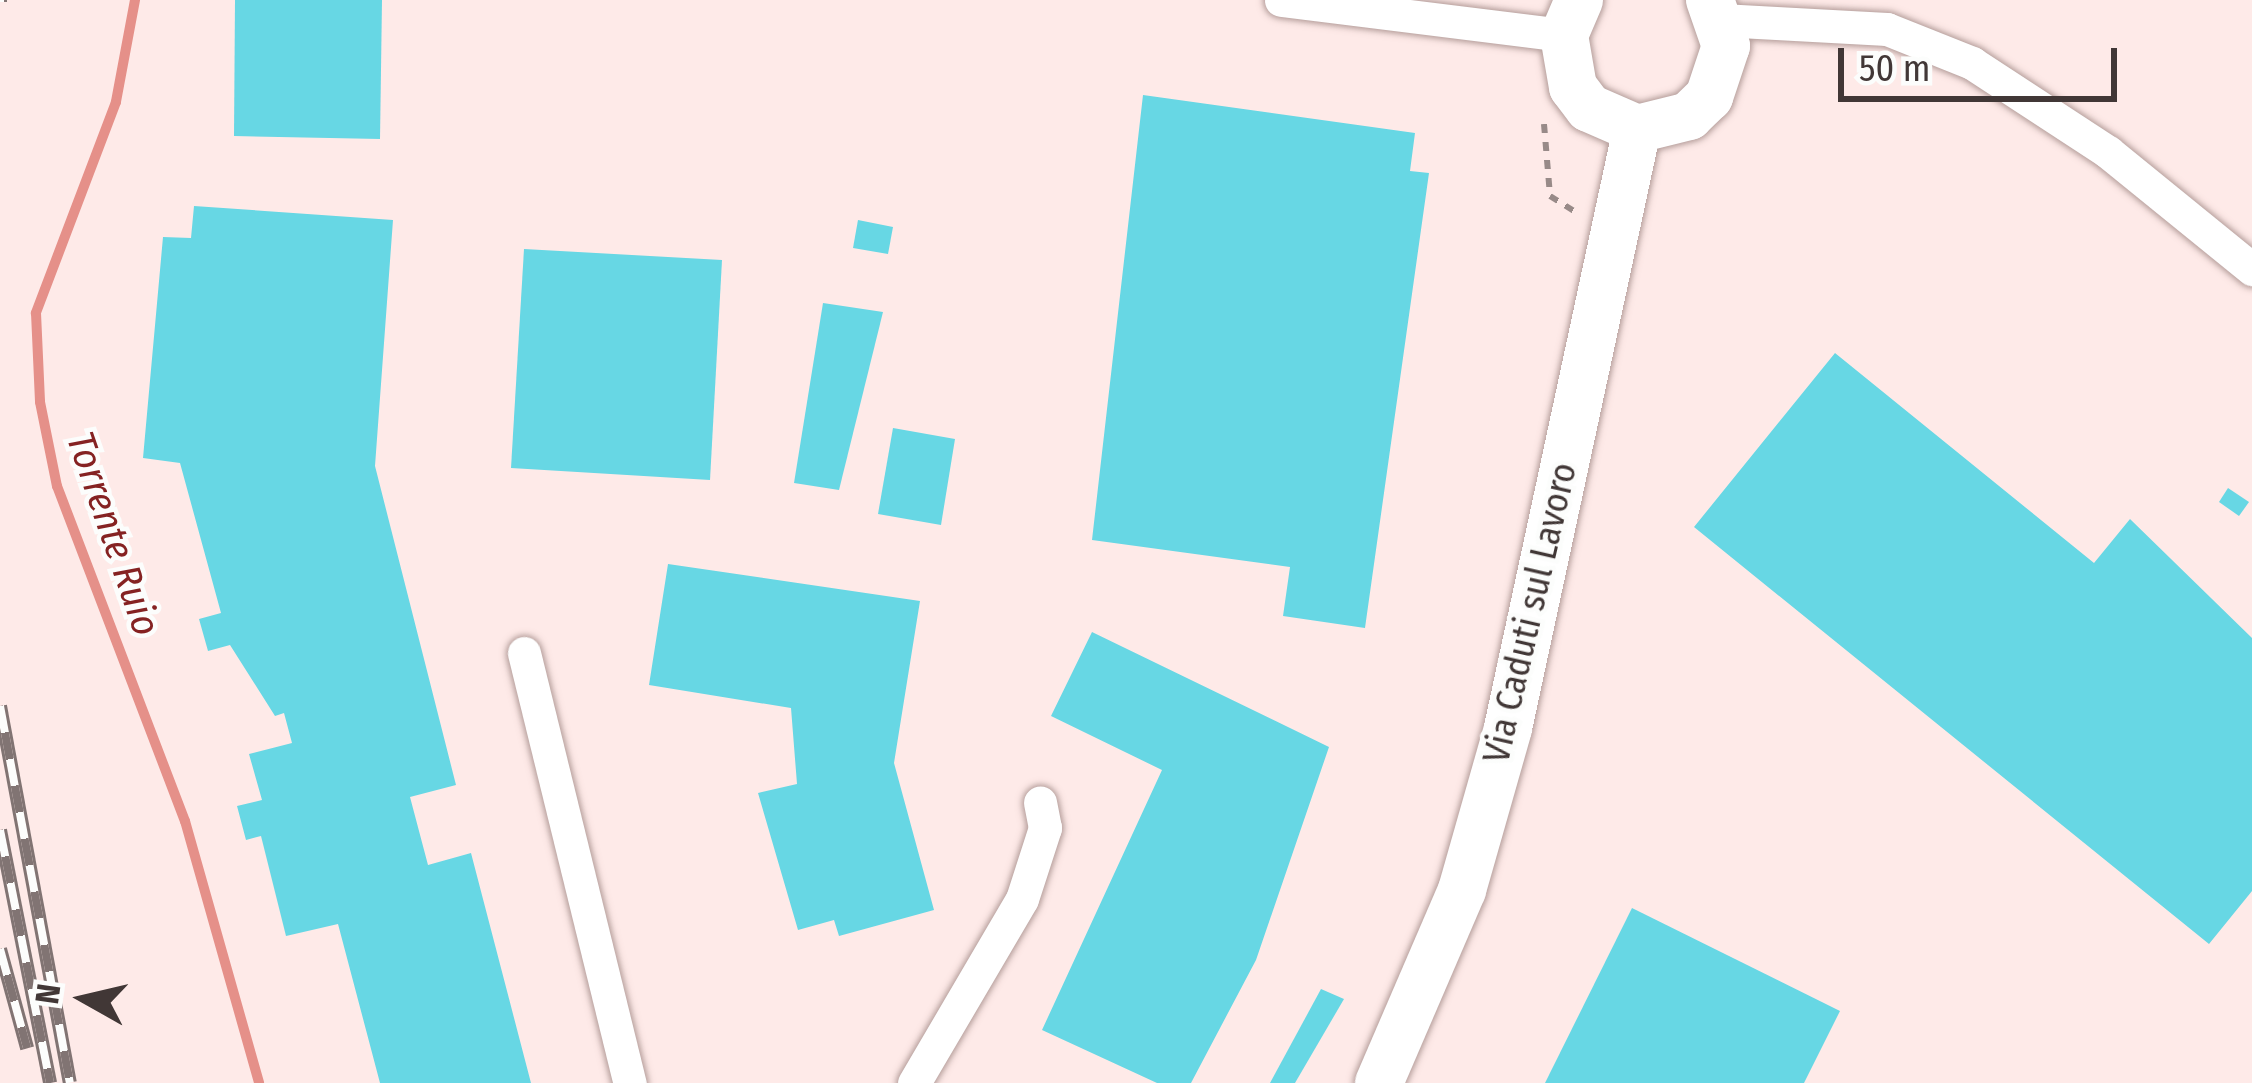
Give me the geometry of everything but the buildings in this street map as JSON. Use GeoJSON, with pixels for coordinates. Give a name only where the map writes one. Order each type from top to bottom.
{"type":"FeatureCollection","features":[{"type":"Feature","properties":{"kind":"street"},"geometry":{"type":"LineString","coordinates":[[1281,0],[1571,18],[1589,108],[1637,129],[1677,121],[1709,97],[1724,60],[1715,10],[1886,29],[1972,63],[2108,152],[2252,269]]}},
{"type":"Feature","properties":{"kind":"street","name":"Via Caduti sul Lavoro"},"geometry":{"type":"LineString","coordinates":[[1379,1083],[1462,890],[1508,728],[1637,129]]}},
{"type":"Feature","properties":{"kind":"street"},"geometry":{"type":"LineString","coordinates":[[524,653],[630,1083]]}},
{"type":"Feature","properties":{"kind":"street"},"geometry":{"type":"LineString","coordinates":[[914,1083],[1022,899],[1045,828],[1040,802]]}},
{"type":"Feature","properties":{"kind":"path"},"geometry":{"type":"LineString","coordinates":[[1540,112],[1550,196],[1579,214]]}},
{"type":"Feature","properties":{"kind":"waterway","name":"Torrente Ruio"},"geometry":{"type":"LineString","coordinates":[[135,0],[116,102],[36,313],[40,402],[57,486],[185,821],[259,1083]]}},
{"type":"Feature","properties":{"kind":"railway"},"geometry":{"type":"LineString","coordinates":[[0,706],[70,1083]]}},
{"type":"Feature","properties":{"kind":"railway"},"geometry":{"type":"LineString","coordinates":[[0,830],[50,1083]]}},
{"type":"Feature","properties":{"kind":"railway"},"geometry":{"type":"LineString","coordinates":[[0,949],[27,1048]]}}]}
